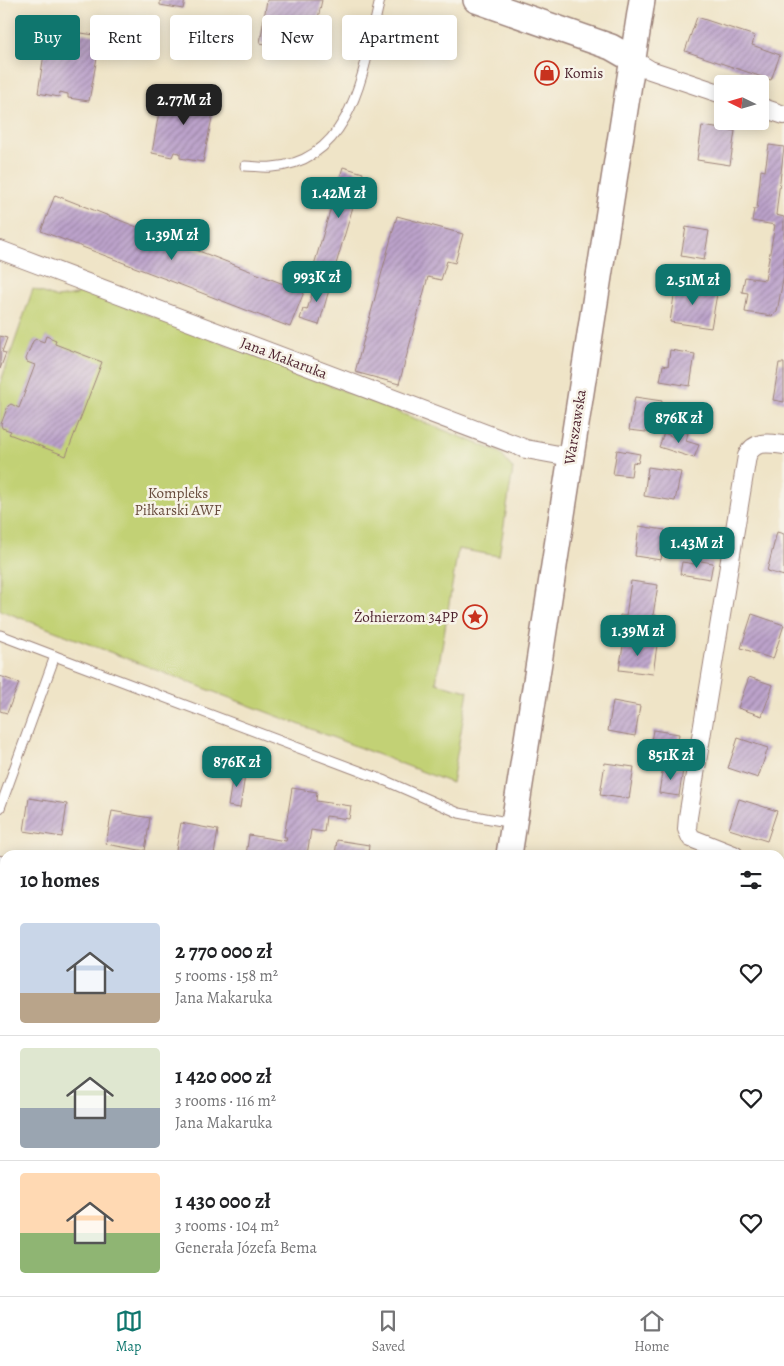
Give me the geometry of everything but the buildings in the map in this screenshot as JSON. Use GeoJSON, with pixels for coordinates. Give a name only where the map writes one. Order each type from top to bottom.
{"type":"FeatureCollection","features":[{"type":"Feature","properties":{"kind":"street"},"geometry":{"type":"LineString","coordinates":[[476,0],[611,47],[650,70],[714,91]]}},
{"type":"Feature","properties":{"kind":"street","name":"Warszawska"},"geometry":{"type":"LineString","coordinates":[[510,850],[642,0]]}},
{"type":"Feature","properties":{"kind":"street"},"geometry":{"type":"LineString","coordinates":[[769,109],[784,115]]}},
{"type":"Feature","properties":{"kind":"street","name":"Jana Makaruka"},"geometry":{"type":"LineString","coordinates":[[0,250],[526,449],[570,457]]}},
{"type":"Feature","properties":{"kind":"street"},"geometry":{"type":"LineString","coordinates":[[721,850],[691,838],[687,829],[688,817],[747,456],[750,448],[757,444],[784,445]]}},
{"type":"Feature","properties":{"kind":"lane"},"geometry":{"type":"LineString","coordinates":[[245,166],[272,167],[299,161],[323,147],[341,127],[354,103],[380,0]]}},
{"type":"Feature","properties":{"kind":"lane"},"geometry":{"type":"LineString","coordinates":[[0,635],[386,781],[459,813],[514,823]]}},
{"type":"Feature","properties":{"kind":"lane"},"geometry":{"type":"LineString","coordinates":[[0,808],[55,656]]}},
{"type":"Feature","properties":{"kind":"green space","name":"Kompleks Piłkarski AWF"},"geometry":{"type":"Polygon","coordinates":[[[33,289],[57,298],[77,295],[80,289],[254,355],[499,452],[513,469],[499,556],[458,549],[436,683],[468,691],[452,783],[0,610],[0,384],[33,289]]]}},
{"type":"Feature","properties":{"kind":"place","name":"Komis"},"geometry":{"type":"Point","coordinates":[547,73]}},
{"type":"Feature","properties":{"kind":"place","name":"Żołnierzom 34PP"},"geometry":{"type":"Point","coordinates":[475,617]}}]}
